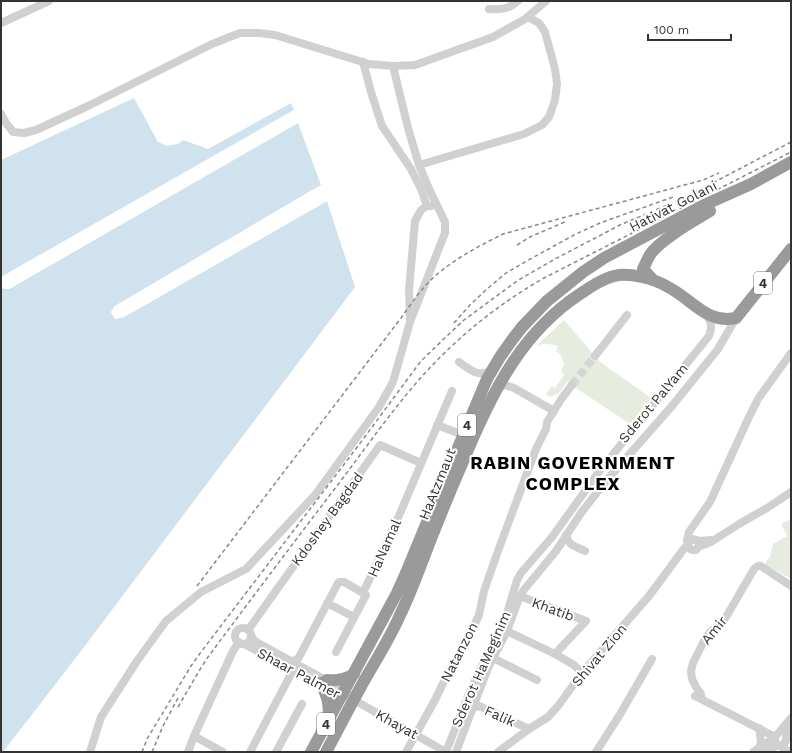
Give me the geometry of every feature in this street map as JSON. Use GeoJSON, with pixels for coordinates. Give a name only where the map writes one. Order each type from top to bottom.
{"type":"FeatureCollection","features":[{"type":"Feature","properties":{"kind":"highway","name":"Hativat Golani"},"geometry":{"type":"LineString","coordinates":[[572,280],[592,265],[610,255],[704,206],[751,184],[791,162]]}},
{"type":"Feature","properties":{"kind":"highway"},"geometry":{"type":"LineString","coordinates":[[653,281],[643,269],[647,260],[657,247],[688,224],[751,184]]}},
{"type":"Feature","properties":{"kind":"highway","name":"Sderot PalYam"},"geometry":{"type":"LineString","coordinates":[[736,318],[791,249]]}},
{"type":"Feature","properties":{"kind":"highway","name":"HaAtzmaut"},"geometry":{"type":"LineString","coordinates":[[311,752],[329,719],[347,695],[370,671],[385,645],[400,616],[478,425],[506,371],[521,350],[544,323],[588,288],[603,280],[622,275],[642,277],[668,286],[703,312],[712,316],[721,319],[736,318]]}},
{"type":"Feature","properties":{"kind":"highway","name":"HaAtzmaut"},"geometry":{"type":"LineString","coordinates":[[326,752],[354,674],[397,593],[463,435],[493,370],[512,340],[536,311],[572,280]]}},
{"type":"Feature","properties":{"kind":"highway"},"geometry":{"type":"LineString","coordinates":[[329,719],[328,699],[324,682],[342,679],[354,674]]}},
{"type":"Feature","properties":{"kind":"street"},"geometry":{"type":"LineString","coordinates":[[1,23],[49,1]]}},
{"type":"Feature","properties":{"kind":"street"},"geometry":{"type":"LineString","coordinates":[[489,9],[499,10],[512,7],[518,1]]}},
{"type":"Feature","properties":{"kind":"street"},"geometry":{"type":"LineString","coordinates":[[1,114],[13,132],[24,133],[36,130],[88,106],[212,44],[240,33],[275,35],[369,64],[393,66],[415,65],[493,37],[528,17],[546,1]]}},
{"type":"Feature","properties":{"kind":"street"},"geometry":{"type":"LineString","coordinates":[[419,165],[524,134],[542,125],[549,117],[555,100],[557,84],[555,69],[545,32],[539,22],[528,17]]}},
{"type":"Feature","properties":{"kind":"street"},"geometry":{"type":"LineString","coordinates":[[363,62],[382,126],[411,170],[421,189],[426,206]]}},
{"type":"Feature","properties":{"kind":"street"},"geometry":{"type":"LineString","coordinates":[[90,752],[101,717],[137,661],[166,621],[201,592],[246,569],[315,495],[379,407],[393,382],[410,322],[445,233],[446,222],[419,165],[408,128],[393,66]]}},
{"type":"Feature","properties":{"kind":"street"},"geometry":{"type":"LineString","coordinates":[[410,322],[409,290],[415,221],[426,206],[438,206]]}},
{"type":"Feature","properties":{"kind":"street","name":"Sderot PalYam"},"geometry":{"type":"LineString","coordinates":[[527,565],[552,537],[601,469],[709,336],[711,323],[703,312]]}},
{"type":"Feature","properties":{"kind":"street"},"geometry":{"type":"LineString","coordinates":[[595,356],[627,316]]}},
{"type":"Feature","properties":{"kind":"street","name":"Sderot PalYam"},"geometry":{"type":"LineString","coordinates":[[536,575],[556,551],[606,481],[672,406],[718,348],[736,318]]}},
{"type":"Feature","properties":{"kind":"street","name":"Shivat Zion"},"geometry":{"type":"LineString","coordinates":[[498,752],[548,716],[558,706],[582,673],[649,596],[683,550],[693,543],[687,537],[688,532],[710,502],[758,399],[791,353]]}},
{"type":"Feature","properties":{"kind":"street"},"geometry":{"type":"LineString","coordinates":[[458,362],[474,372],[482,374],[493,370]]}},
{"type":"Feature","properties":{"kind":"street"},"geometry":{"type":"LineString","coordinates":[[506,371],[514,388]]}},
{"type":"Feature","properties":{"kind":"street"},"geometry":{"type":"LineString","coordinates":[[474,372],[480,385],[481,394]]}},
{"type":"Feature","properties":{"kind":"street"},"geometry":{"type":"LineString","coordinates":[[497,387],[505,385],[514,388],[555,413]]}},
{"type":"Feature","properties":{"kind":"street","name":"Natanzon"},"geometry":{"type":"LineString","coordinates":[[406,752],[472,630],[493,565],[490,563],[490,559],[498,551],[536,449],[547,425],[562,398],[572,386]]}},
{"type":"Feature","properties":{"kind":"street","name":"HaNamal"},"geometry":{"type":"LineString","coordinates":[[250,752],[291,674],[290,664],[298,659],[339,582],[344,582],[363,594],[398,518],[452,391]]}},
{"type":"Feature","properties":{"kind":"street"},"geometry":{"type":"LineString","coordinates":[[535,400],[547,403],[562,398]]}},
{"type":"Feature","properties":{"kind":"street"},"geometry":{"type":"LineString","coordinates":[[535,400],[544,408],[547,416],[547,425]]}},
{"type":"Feature","properties":{"kind":"street"},"geometry":{"type":"LineString","coordinates":[[437,425],[463,435]]}},
{"type":"Feature","properties":{"kind":"street","name":"Kdoshey Bagdad"},"geometry":{"type":"LineString","coordinates":[[250,633],[380,445],[421,463]]}},
{"type":"Feature","properties":{"kind":"street"},"geometry":{"type":"LineString","coordinates":[[693,543],[711,542],[791,492]]}},
{"type":"Feature","properties":{"kind":"street"},"geometry":{"type":"LineString","coordinates":[[566,535],[569,543],[586,551]]}},
{"type":"Feature","properties":{"kind":"street"},"geometry":{"type":"LineString","coordinates":[[556,551],[565,546],[574,546]]}},
{"type":"Feature","properties":{"kind":"street"},"geometry":{"type":"LineString","coordinates":[[527,565],[529,573],[531,575],[536,575]]}},
{"type":"Feature","properties":{"kind":"street","name":"Sderot HaMeginim"},"geometry":{"type":"LineString","coordinates":[[446,752],[486,656],[503,626],[517,580],[527,565]]}},
{"type":"Feature","properties":{"kind":"street","name":"Amir"},"geometry":{"type":"LineString","coordinates":[[759,728],[699,697],[702,694],[694,683],[692,675],[693,663],[710,632],[726,618],[756,566],[761,566],[791,586]]}},
{"type":"Feature","properties":{"kind":"street","name":"Sderot HaMeginim"},"geometry":{"type":"LineString","coordinates":[[456,752],[488,668],[507,632],[520,596],[536,575]]}},
{"type":"Feature","properties":{"kind":"street"},"geometry":{"type":"LineString","coordinates":[[336,652],[366,595],[363,594]]}},
{"type":"Feature","properties":{"kind":"street","name":"Khatib"},"geometry":{"type":"LineString","coordinates":[[520,596],[586,621],[555,654]]}},
{"type":"Feature","properties":{"kind":"street"},"geometry":{"type":"LineString","coordinates":[[327,603],[354,618]]}},
{"type":"Feature","properties":{"kind":"street"},"geometry":{"type":"LineString","coordinates":[[188,752],[233,651],[241,643],[248,642],[250,633],[244,628],[237,631],[236,636],[237,641],[241,643]]}},
{"type":"Feature","properties":{"kind":"street"},"geometry":{"type":"LineString","coordinates":[[507,632],[555,654],[574,665],[582,673]]}},
{"type":"Feature","properties":{"kind":"street","name":"Shaar Palmer"},"geometry":{"type":"LineString","coordinates":[[250,633],[254,640],[290,664]]}},
{"type":"Feature","properties":{"kind":"street","name":"Shaar Palmer"},"geometry":{"type":"LineString","coordinates":[[241,643],[290,664],[347,695]]}},
{"type":"Feature","properties":{"kind":"street"},"geometry":{"type":"LineString","coordinates":[[493,658],[537,680]]}},
{"type":"Feature","properties":{"kind":"street"},"geometry":{"type":"LineString","coordinates":[[596,752],[652,659]]}},
{"type":"Feature","properties":{"kind":"street","name":"Khayat"},"geometry":{"type":"LineString","coordinates":[[347,695],[446,752]]}},
{"type":"Feature","properties":{"kind":"street"},"geometry":{"type":"LineString","coordinates":[[276,752],[302,704]]}},
{"type":"Feature","properties":{"kind":"street","name":"Falik"},"geometry":{"type":"LineString","coordinates":[[472,709],[479,706],[529,729]]}},
{"type":"Feature","properties":{"kind":"street"},"geometry":{"type":"LineString","coordinates":[[781,740],[791,718]]}},
{"type":"Feature","properties":{"kind":"street"},"geometry":{"type":"LineString","coordinates":[[759,751],[781,740],[791,726]]}},
{"type":"Feature","properties":{"kind":"street"},"geometry":{"type":"LineString","coordinates":[[759,728],[781,740],[790,752]]}},
{"type":"Feature","properties":{"kind":"street"},"geometry":{"type":"LineString","coordinates":[[759,728],[761,742],[759,751]]}},
{"type":"Feature","properties":{"kind":"street"},"geometry":{"type":"LineString","coordinates":[[194,736],[223,752]]}},
{"type":"Feature","properties":{"kind":"shaded area"},"geometry":{"type":"Polygon","coordinates":[[[564,320],[599,361],[651,398],[630,424],[567,382],[558,394],[550,397],[546,394],[552,386],[555,388],[564,375],[561,372],[564,363],[560,354],[556,351],[558,346],[542,344],[536,346],[564,320]]]}},
{"type":"Feature","properties":{"kind":"shaded area"},"geometry":{"type":"Polygon","coordinates":[[[791,519],[791,579],[766,565],[766,561],[770,557],[773,544],[787,536],[781,524],[791,519]]]}},
{"type":"Feature","properties":{"kind":"water"},"geometry":{"type":"Polygon","coordinates":[[[134,98],[158,142],[167,146],[178,144],[183,140],[208,149],[291,103],[294,110],[1,278],[1,160],[134,98]]]}},
{"type":"Feature","properties":{"kind":"water"},"geometry":{"type":"Polygon","coordinates":[[[298,123],[321,185],[115,306],[111,312],[115,319],[124,317],[327,201],[355,287],[81,651],[3,752],[1,752],[1,288],[9,289],[298,123]]]}},
{"type":"Feature","properties":{"kind":"pier"},"geometry":{"type":"Polygon","coordinates":[[[294,110],[295,112],[1,280],[3,276],[294,110]]]}},
{"type":"Feature","properties":{"kind":"pier"},"geometry":{"type":"Polygon","coordinates":[[[297,122],[298,123],[9,289],[1,288],[1,286],[8,287],[297,122]]]}},
{"type":"Feature","properties":{"kind":"pier"},"geometry":{"type":"Polygon","coordinates":[[[321,185],[322,186],[116,308],[113,312],[116,317],[124,316],[326,199],[327,201],[124,317],[115,319],[111,312],[115,306],[321,185]]]}},
{"type":"Feature","properties":{"kind":"tunnel"},"geometry":{"type":"LineString","coordinates":[[572,385],[595,356]]}},
{"type":"Feature","properties":{"kind":"railway"},"geometry":{"type":"LineString","coordinates":[[142,752],[147,739],[201,652],[421,361],[449,334],[464,320],[517,281],[555,259],[620,225],[684,198],[791,142]]}},
{"type":"Feature","properties":{"kind":"railway"},"geometry":{"type":"LineString","coordinates":[[178,707],[208,657],[378,430],[426,372],[453,345],[481,320],[544,278],[791,152]]}},
{"type":"Feature","properties":{"kind":"railway"},"geometry":{"type":"LineString","coordinates":[[197,586],[416,297],[442,270],[467,253],[503,234],[703,180],[719,173]]}},
{"type":"Feature","properties":{"kind":"railway"},"geometry":{"type":"LineString","coordinates":[[454,323],[471,304],[506,273],[532,258],[576,234],[600,223],[673,197]]}},
{"type":"Feature","properties":{"kind":"railway"},"geometry":{"type":"LineString","coordinates":[[517,245],[530,237],[567,221]]}},
{"type":"Feature","properties":{"kind":"railway"},"geometry":{"type":"LineString","coordinates":[[152,752],[163,726],[178,698]]}},
{"type":"Feature","properties":{"kind":"district","name":"RABIN GOVERNMENT COMPLEX"},"geometry":{"type":"Point","coordinates":[573,473]}}]}
